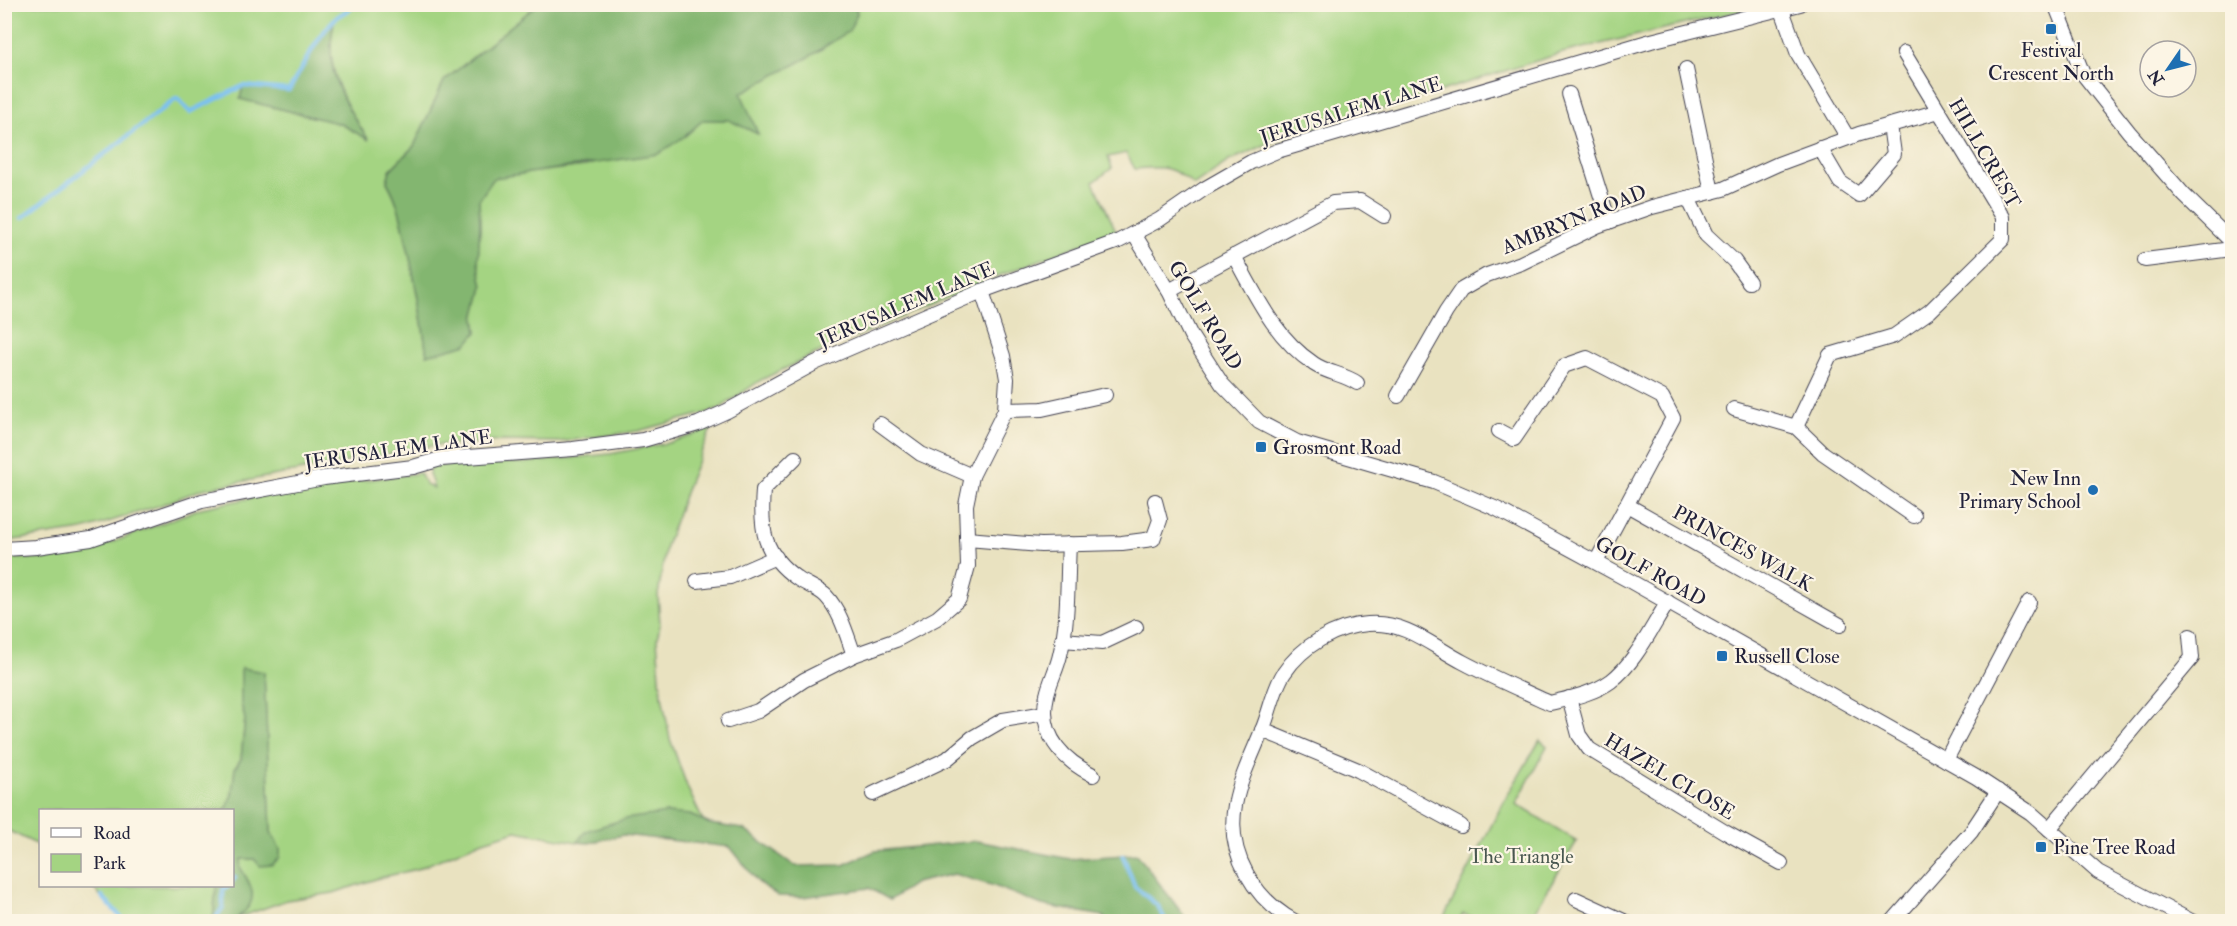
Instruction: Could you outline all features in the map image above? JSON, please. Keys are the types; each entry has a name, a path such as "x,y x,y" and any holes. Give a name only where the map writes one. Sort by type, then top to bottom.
{"street":[{"name":"JERUSALEM LANE","path":"4,549 91,539 202,501 324,478 413,467 441,459 573,449 643,440 698,424 728,411 815,363 982,291 1134,234 1204,189 1251,162 1276,151 1640,44 1800,4"},
{"path":"2055,4 2083,74 2129,132 2184,195 2232,242"},
{"path":"1782,10 1798,54 1848,138"},
{"name":"HILLCREST","path":"1796,427 1830,355 1894,336 1930,311 2003,239 2003,217 1904,53"},
{"path":"1686,69 1712,192"},
{"path":"1569,94 1609,222"},
{"name":"AMBRYN ROAD","path":"1398,396 1461,290 1487,275 1521,263 1609,222 1652,207 1723,189 1820,148 1939,111"},
{"path":"1820,148 1840,182 1859,195 1894,154 1890,125"},
{"path":"1688,198 1706,235 1734,261 1749,282"},
{"path":"1169,291 1334,203 1360,201 1384,216"},
{"name":"GOLF ROAD","path":"1134,234 1169,291 1191,336 1222,384 1259,422 1297,442 1434,482 1497,509 1668,602 1946,760 2031,813 2098,872 2193,921"},
{"path":"2145,261 2232,249"},
{"path":"1234,256 1268,318 1294,349 1317,366 1358,383"},
{"path":"728,721 758,711 804,680 854,655 896,640 937,618 959,598 968,566 966,505 972,476 1005,410 1007,379 1004,356 982,291"},
{"path":"1499,431 1514,439 1564,366 1587,358 1662,397 1673,418 1596,562"},
{"path":"1005,410 1041,409 1105,395"},
{"path":"1734,409 1796,427 1823,453 1914,516"},
{"path":"880,424 921,454 972,476"},
{"path":"795,458 763,490 761,519 769,549 796,577 826,596 841,621 854,655"},
{"path":"967,538 1041,545 1153,539 1160,520 1155,501"},
{"name":"PRINCES WALK","path":"1627,505 1840,625"},
{"path":"1069,544 1066,617 1060,655 1047,695 1045,713 1048,734 1060,751 1076,766 1093,775"},
{"path":"697,581 730,577 776,557"},
{"path":"1296,921 1261,896 1243,869 1233,838 1235,805 1250,757 1283,674 1304,650 1331,633 1368,624 1405,628 1462,662 1550,703 1584,694 1611,681 1632,659 1668,602"},
{"path":"1946,760 2029,602"},
{"path":"1062,640 1102,643 1136,627"},
{"path":"2049,829 2192,657 2190,636"},
{"name":"HAZEL CLOSE","path":"1569,698 1579,735 1589,749 1725,832 1781,863"},
{"path":"873,794 947,759 972,738 1003,720 1045,713"},
{"path":"1262,730 1358,770 1461,826"},
{"path":"1892,921 1971,832 1998,791"},
{"path":"1576,899 1626,921"}],"green space":[{"path":"717,4 855,4 857,14 849,31 809,57 741,93 758,134 729,120 703,120 685,136 658,154 494,178 479,200 478,262 483,287 475,318 477,332 467,344 427,355 402,220 387,182 390,170 414,146 444,81 537,5 694,7"},
{"path":"4,5 537,5 444,81 414,146 390,170 387,182 402,220 427,355 477,332 475,318 483,287 478,262 479,200 494,177 586,166 685,136 703,120 729,120 758,134 740,93 809,57 857,14 856,5 1765,5 1562,53 1374,112 1290,134 1229,161 1194,185 1180,174 1167,169 1135,169 1126,153 1108,157 1112,168 1094,182 1116,231 998,276 817,353 761,380 717,410 638,431 559,442 504,441 437,445 203,489 83,530 14,540 4,539","holes":["334,20 331,49 339,88 368,139 341,124 240,99 243,87 289,90 318,39"]},
{"path":"334,19 331,47 334,76 349,109 369,140 341,124 240,99 243,86 289,90 318,39"},
{"path":"711,429 666,546 658,595 660,625 657,639 661,690 670,739 688,789 703,821 690,815 586,831 577,842 516,831 483,841 417,869 333,893 287,900 237,918 249,905 252,893 240,867 241,859 254,859 280,849 271,832 264,673 241,704 245,718 241,759 235,768 232,794 226,809 39,809 39,846 5,829 5,558 47,559 111,543 201,508 295,489 420,473 426,485 434,488 429,474 430,467 470,462 523,463 610,454 668,443"},
{"path":"241,668 264,672 271,832 280,849 280,857 272,865 260,866 254,859 241,859 240,867 251,889 252,900 235,921 213,921 216,887 234,887 234,809 226,809 232,794 235,768 241,759 245,719 241,704"},
{"name":"The Triangle","path":"1540,740 1547,746 1516,804 1577,841 1529,921 1484,921 1463,914 1459,921 1442,921 1503,803"},
{"path":"667,813 690,815 710,824 743,829 795,866 843,865 875,851 977,841 1070,859 1137,854 1188,921 1107,921 1103,916 1042,905 994,886 954,874 915,883 890,900 869,888 803,897 778,896 758,882 730,847 623,835 589,843 577,842 586,831 625,819"},
{"path":"92,887 216,887 213,921 125,921"}],"waterway":[{"path":"22,218 177,98 190,112 243,86 289,90 314,46 334,19 355,4"},
{"path":"1123,856 1135,887 1158,906 1166,922"},
{"path":"216,922 223,907 223,890 227,887"},
{"path":"102,896 125,922"}],"place":[{"name":"Festival Crescent North","path":"2051,29"},
{"name":"Grosmont Road","path":"1261,447"},
{"name":"New Inn Primary School","path":"2093,490"},
{"name":"Russell Close","path":"1722,656"},
{"name":"Pine Tree Road","path":"2041,847"}]}
